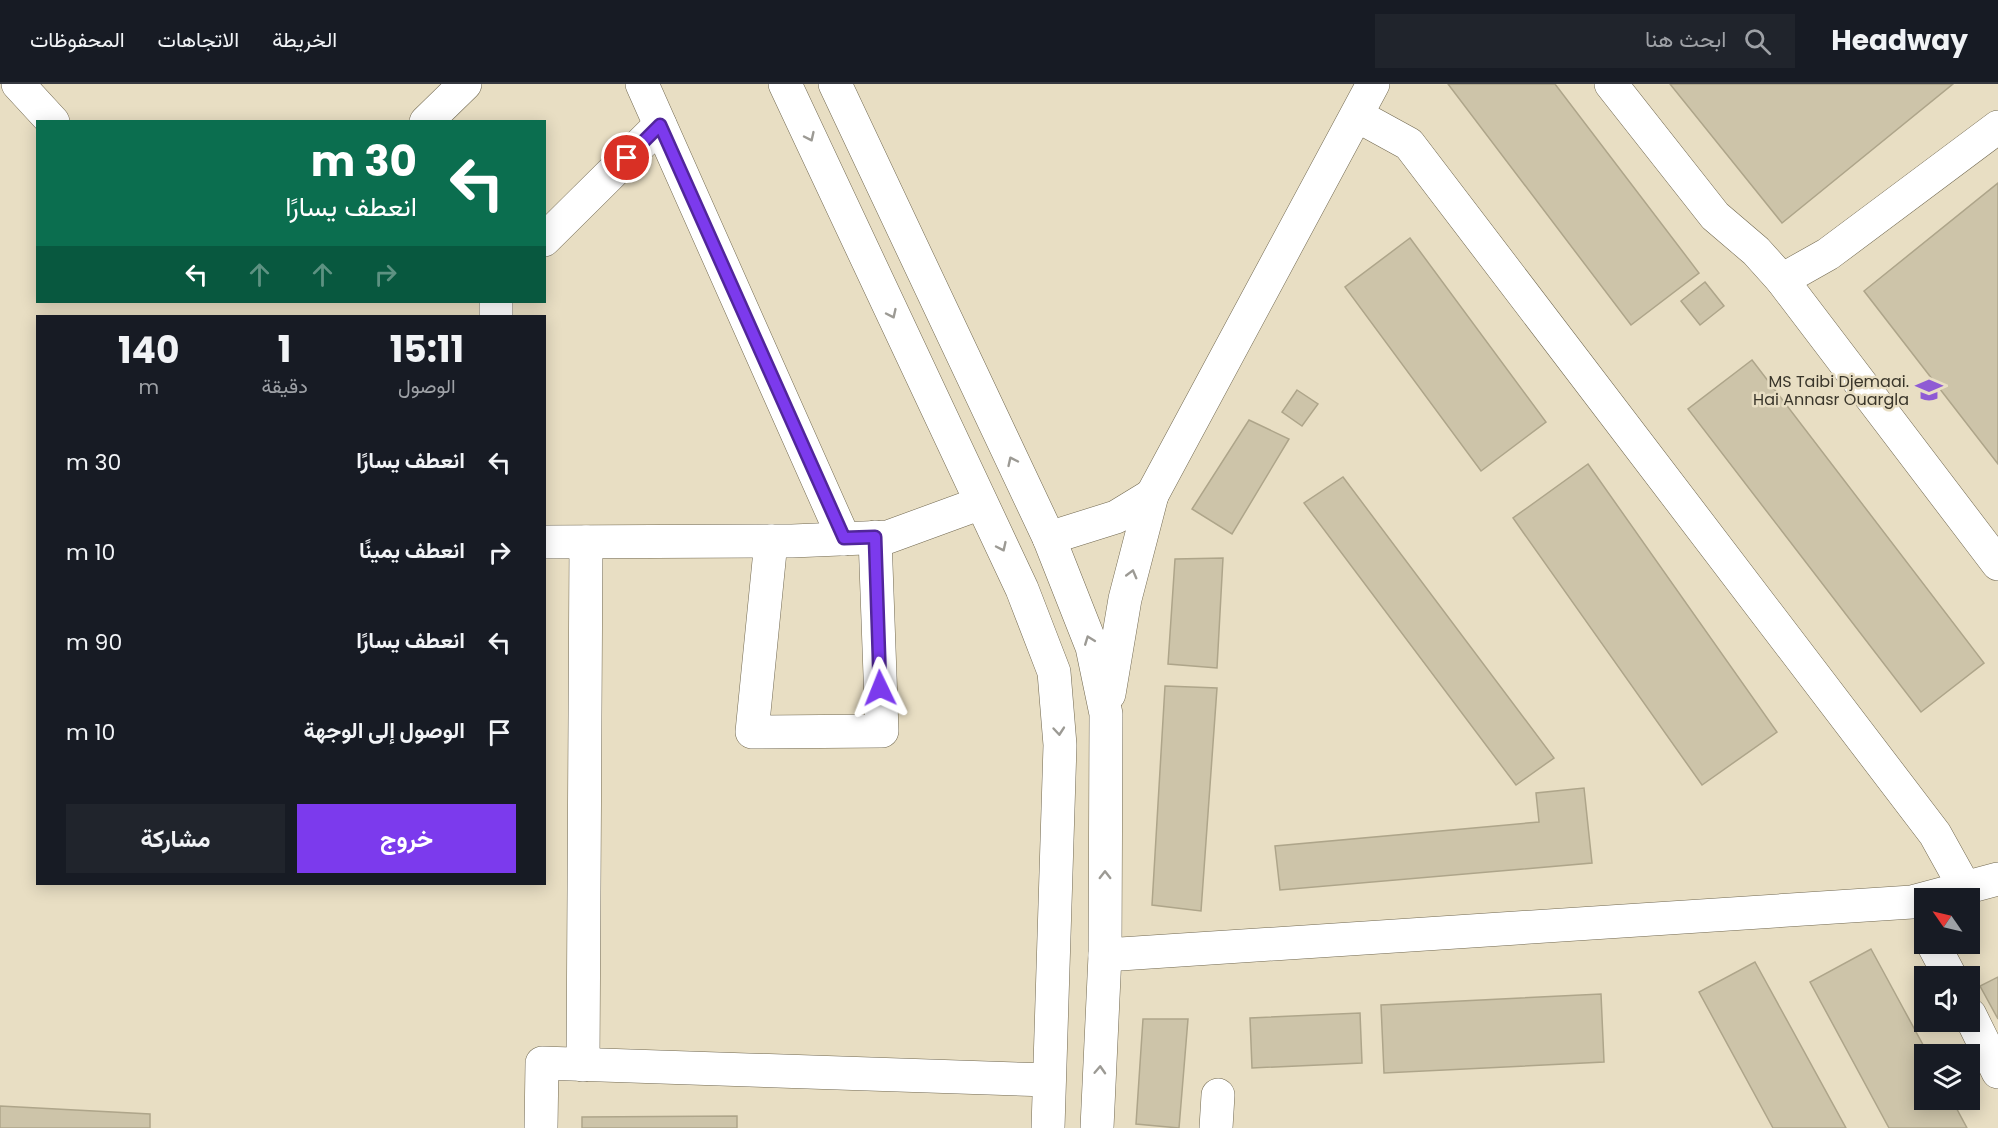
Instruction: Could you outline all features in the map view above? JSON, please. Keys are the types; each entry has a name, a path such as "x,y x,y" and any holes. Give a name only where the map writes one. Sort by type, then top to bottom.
{"street":[{"path":"18,84 51,120"},
{"path":"428,120 465,84"},
{"path":"642,84 860,538 882,731 752,732 771,541"},
{"path":"785,84 1022,589 1054,672 1060,745 1048,1128"},
{"path":"835,84 1049,538 1092,647 1106,714"},
{"path":"1097,1128 1105,955 1106,714 1125,599 1152,495 1358,116 1373,84"},
{"path":"1611,84 1715,216 1756,251 1782,280 1998,564"},
{"path":"1358,116 1409,144 1935,834 1965,888 1998,879"},
{"path":"546,238 660,125"},
{"path":"1782,280 1828,254 1998,128"},
{"path":"1049,538 1116,517 1152,495"},
{"path":"546,542 771,541 888,537 981,503"},
{"path":"583,1065 586,542"},
{"path":"1105,955 1914,914"},
{"path":"1978,1032 1998,1072"},
{"path":"541,1128 542,1063 1049,1080"},
{"path":"1216,1128 1218,1095"}],"building":[{"path":"1448,84 1555,84 1699,273 1631,325"},
{"path":"1670,84 1953,84 1782,223"},
{"path":"1998,183 1998,464 1864,291"},
{"path":"1410,238 1546,422 1481,471 1345,287"},
{"path":"1705,282 1724,306 1700,325 1681,301"},
{"path":"1752,360 1984,663 1921,712 1688,409"},
{"path":"1297,390 1318,404 1302,426 1282,412"},
{"path":"1249,420 1289,439 1232,534 1192,509"},
{"path":"1588,464 1777,732 1702,785 1513,518"},
{"path":"1343,477 1554,758 1516,785 1304,503"},
{"path":"1223,558 1217,668 1168,664 1175,559"},
{"path":"1165,686 1217,688 1201,911 1152,905"},
{"path":"1584,788 1592,863 1280,890 1275,846 1539,822 1536,793"},
{"path":"1871,949 1914,1032 1923,1044 1914,1044 1914,1110 1957,1110 1967,1128 1889,1128 1810,982"},
{"path":"1755,962 1846,1128 1773,1128 1699,992"},
{"path":"1998,977 1998,1019 1980,986"},
{"path":"1601,994 1604,1062 1384,1073 1381,1005"},
{"path":"1360,1013 1362,1063 1252,1068 1250,1018"},
{"path":"1143,1019 1188,1019 1179,1128 1136,1124"},
{"path":"0,1106 150,1114 150,1128 0,1128"},
{"path":"737,1116 737,1128 582,1128 582,1117"}],"place":[{"name":"MS Taibi Djemaai. Hai Annasr Ouargla","path":"1929,390"}],"route":[{"path":"627,158 660,125 844,538 875,537 880,688"}]}
